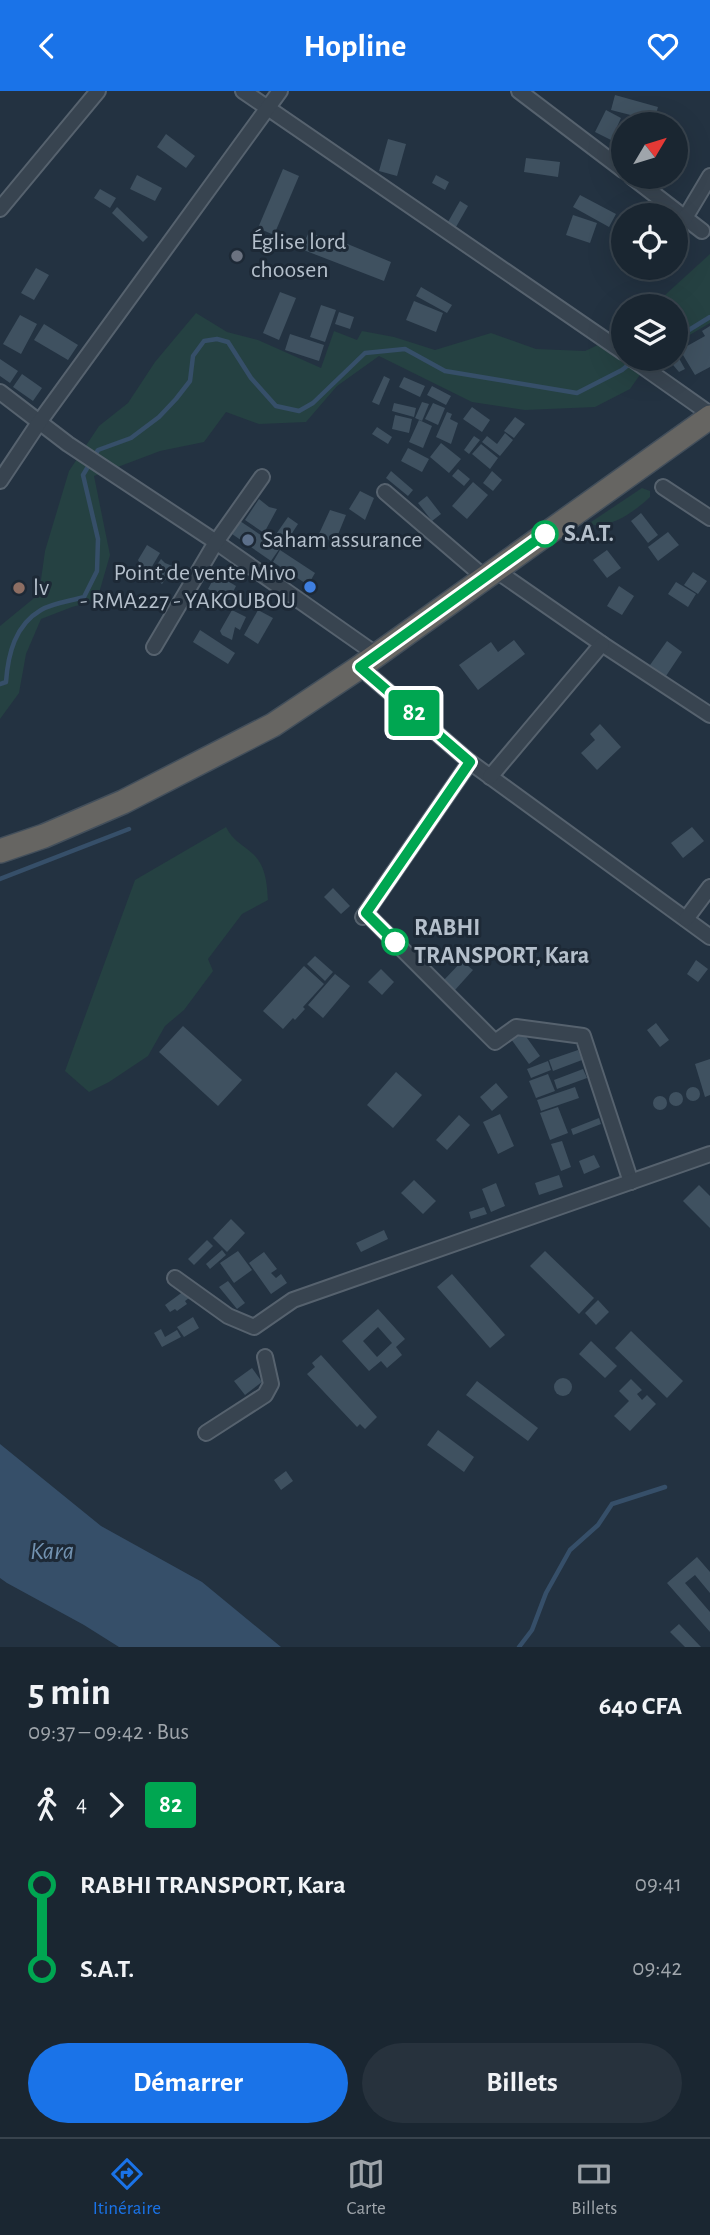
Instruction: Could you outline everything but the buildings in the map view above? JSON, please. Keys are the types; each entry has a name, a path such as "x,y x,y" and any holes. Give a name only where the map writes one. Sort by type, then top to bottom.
{"highway":[{"path":"0,851 98,814 207,761 300,708 710,415"}],"street":[{"path":"0,209 98,91"},
{"path":"243,91 611,343"},
{"path":"0,481 40,421 280,91"},
{"path":"520,91 611,161"},
{"path":"688,213 710,176"},
{"path":"648,189 666,203"},
{"path":"688,220 702,231"},
{"path":"649,371 710,415"},
{"path":"0,392 68,444 216,542 368,661 470,762 710,937"},
{"path":"154,647 216,542 262,477"},
{"path":"663,487 710,518"},
{"path":"385,492 489,573 710,715"},
{"path":"490,777 602,644"},
{"path":"470,762 365,915 495,1042 516,1027 583,1036 631,1182"},
{"path":"686,919 710,887"},
{"path":"175,1278 228,1316 254,1327 293,1300 710,1154"},
{"path":"206,1433 265,1395 271,1384 265,1357"}],"green space":[{"path":"710,254 710,323 688,336 688,294 666,294 682,280 688,280 688,274"},
{"path":"196,313 227,332 258,340 321,368 334,331 357,340 362,331 394,337 435,350 491,333 536,349 585,351 611,339 611,371 643,371 630,389 595,407 525,410 472,402 379,356 337,386 306,422 259,424 226,412 204,442 160,451 94,476 110,555 97,600 41,619 26,654 19,693 0,719 0,626 39,594 45,551 69,471 99,426 128,403 155,362"},
{"path":"642,488 650,491 650,497 630,513 613,522 588,524"},
{"path":"226,827 261,864 268,900 242,914 208,959 213,971 184,1010 165,1026 148,1056 89,1092 65,1071 135,880"}],"water":[{"name":"Kara","path":"0,1444 101,1526 202,1582 281,1647 119,1647 0,1578"}],"waterway":[{"path":"688,331 710,317"},
{"path":"0,684 6,682 11,651 25,624 32,616 46,608 84,597 97,571 98,539 83,475 98,450 131,438 159,417 176,399 190,381 193,356 204,341 217,339 228,342 251,378 276,406 299,411 313,403 365,353 405,349 445,371 577,393 620,371"},
{"path":"0,879 129,829"},
{"path":"519,1647 532,1630 546,1593 570,1550 598,1525 612,1504 665,1487"}],"bus line":[{"name":"82","path":"395,942 366,913 470,762 360,667 545,534"}],"place":[{"name":"Église lord choosen","path":"237,256"},
{"name":"S.A.T.","path":"545,534"},
{"name":"Saham assurance","path":"248,540"},
{"name":"Point de vente Mivo - RMA227 - YAKOUBOU","path":"310,587"},
{"name":"lv","path":"19,588"},
{"name":"RABHI TRANSPORT, Kara","path":"395,942"}]}
